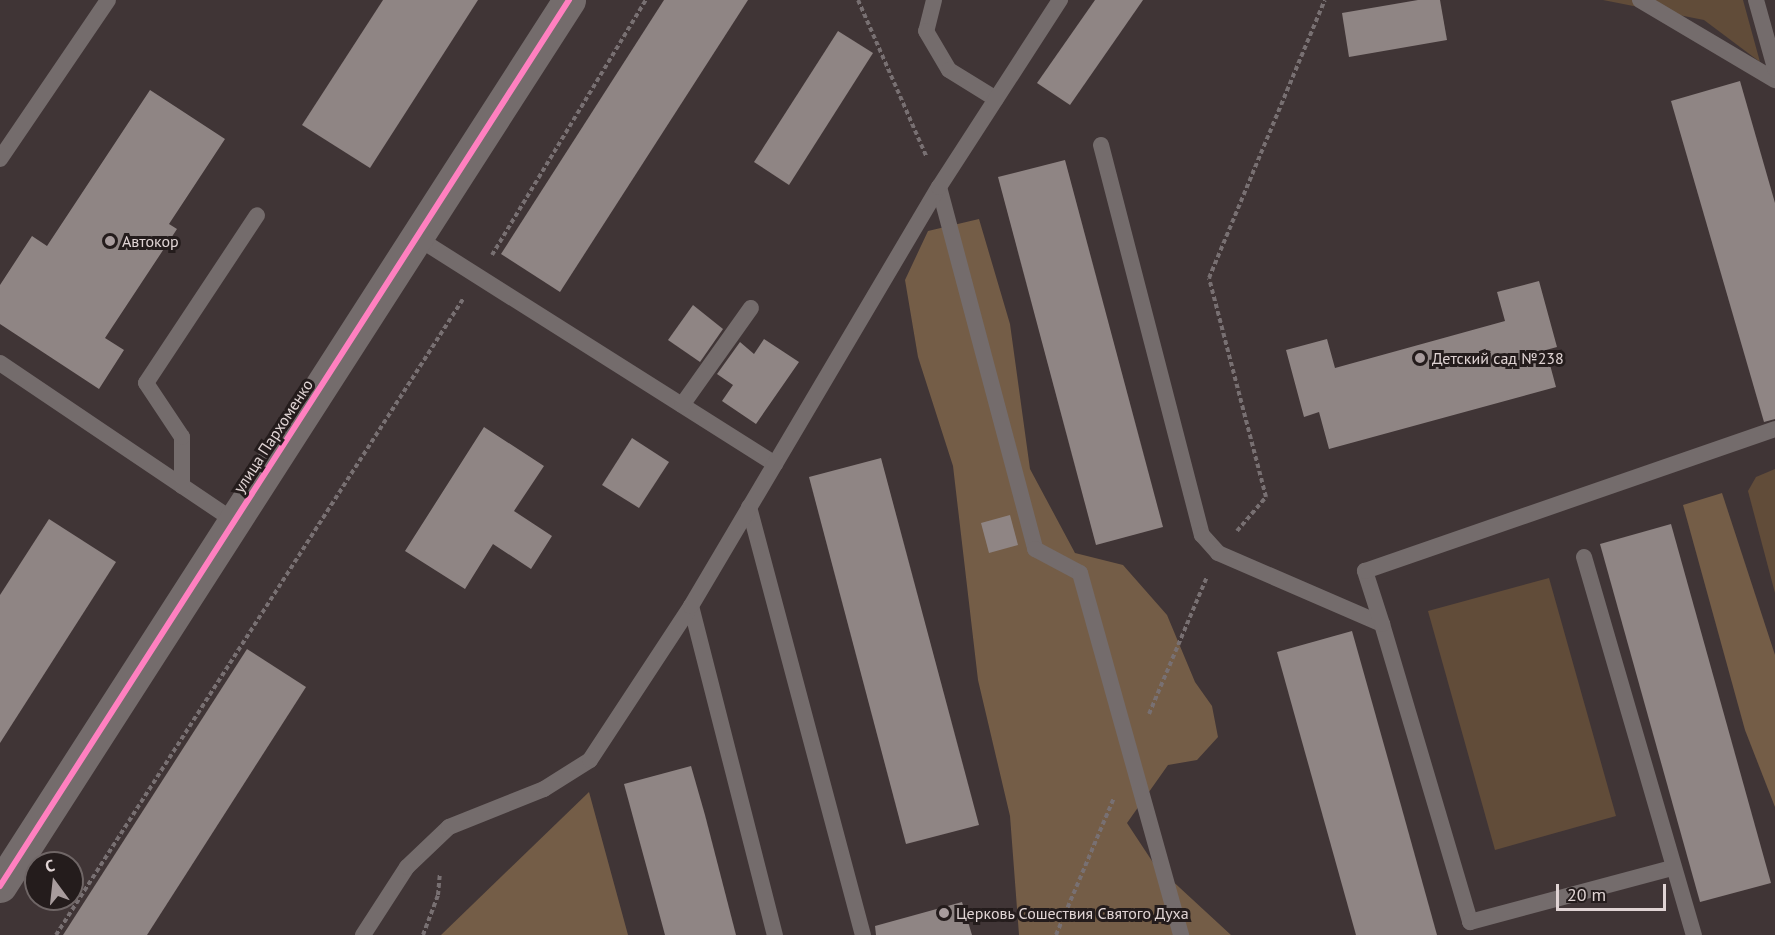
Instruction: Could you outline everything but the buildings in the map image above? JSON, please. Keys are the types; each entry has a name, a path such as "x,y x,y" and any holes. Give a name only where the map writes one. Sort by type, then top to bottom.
{"street":[{"name":"улица Пархоменко","path":"0,886 569,0"}],"lane":[{"path":"0,159 108,0"},
{"path":"934,0 926,31 949,70 996,99"},
{"path":"363,935 407,867 449,827 544,789 590,760 691,606 939,187 1060,0"},
{"path":"1640,0 1775,80"},
{"path":"1756,0 1775,68"},
{"path":"1101,145 1202,535 1218,553 1382,624"},
{"path":"939,187 1035,549 1080,573 1181,935"},
{"path":"182,486 182,437 147,383 257,215"},
{"path":"416,237 775,464"},
{"path":"682,405 751,308"},
{"path":"0,363 234,521"},
{"path":"1672,868 1470,922 1365,571 1775,429"},
{"path":"749,507 863,935"},
{"path":"1584,557 1672,868 1694,935"},
{"path":"691,606 775,935"}],"path":[{"path":"56,935 442,326 479,277 646,0"},
{"path":"858,0 939,187"},
{"path":"1056,935 1218,553 1266,497 1209,278 1325,0"}],"shaded area":[{"path":"1603,0 1743,0 1760,62 1704,20"},
{"path":"979,219 1010,324 1030,469 1075,553 1123,565 1167,615 1195,682 1212,706 1218,737 1197,760 1168,765 1127,823 1154,864 1231,935 1019,935 1010,816 978,680 953,466 918,357 905,280 928,231"},
{"path":"1775,469 1775,593 1748,491 1756,477"},
{"path":"1722,493 1775,655 1775,807 1745,730 1683,505"},
{"path":"1549,578 1616,816 1495,850 1428,611"},
{"path":"589,792 628,935 441,935"}],"cycle path":[{"path":"0,886 569,0"}],"place":[{"name":"Автокор","path":"110,241"},
{"name":"Детский сад №238","path":"1420,358"},
{"name":"Церковь Сошествия Святого Духа","path":"944,913"}]}
